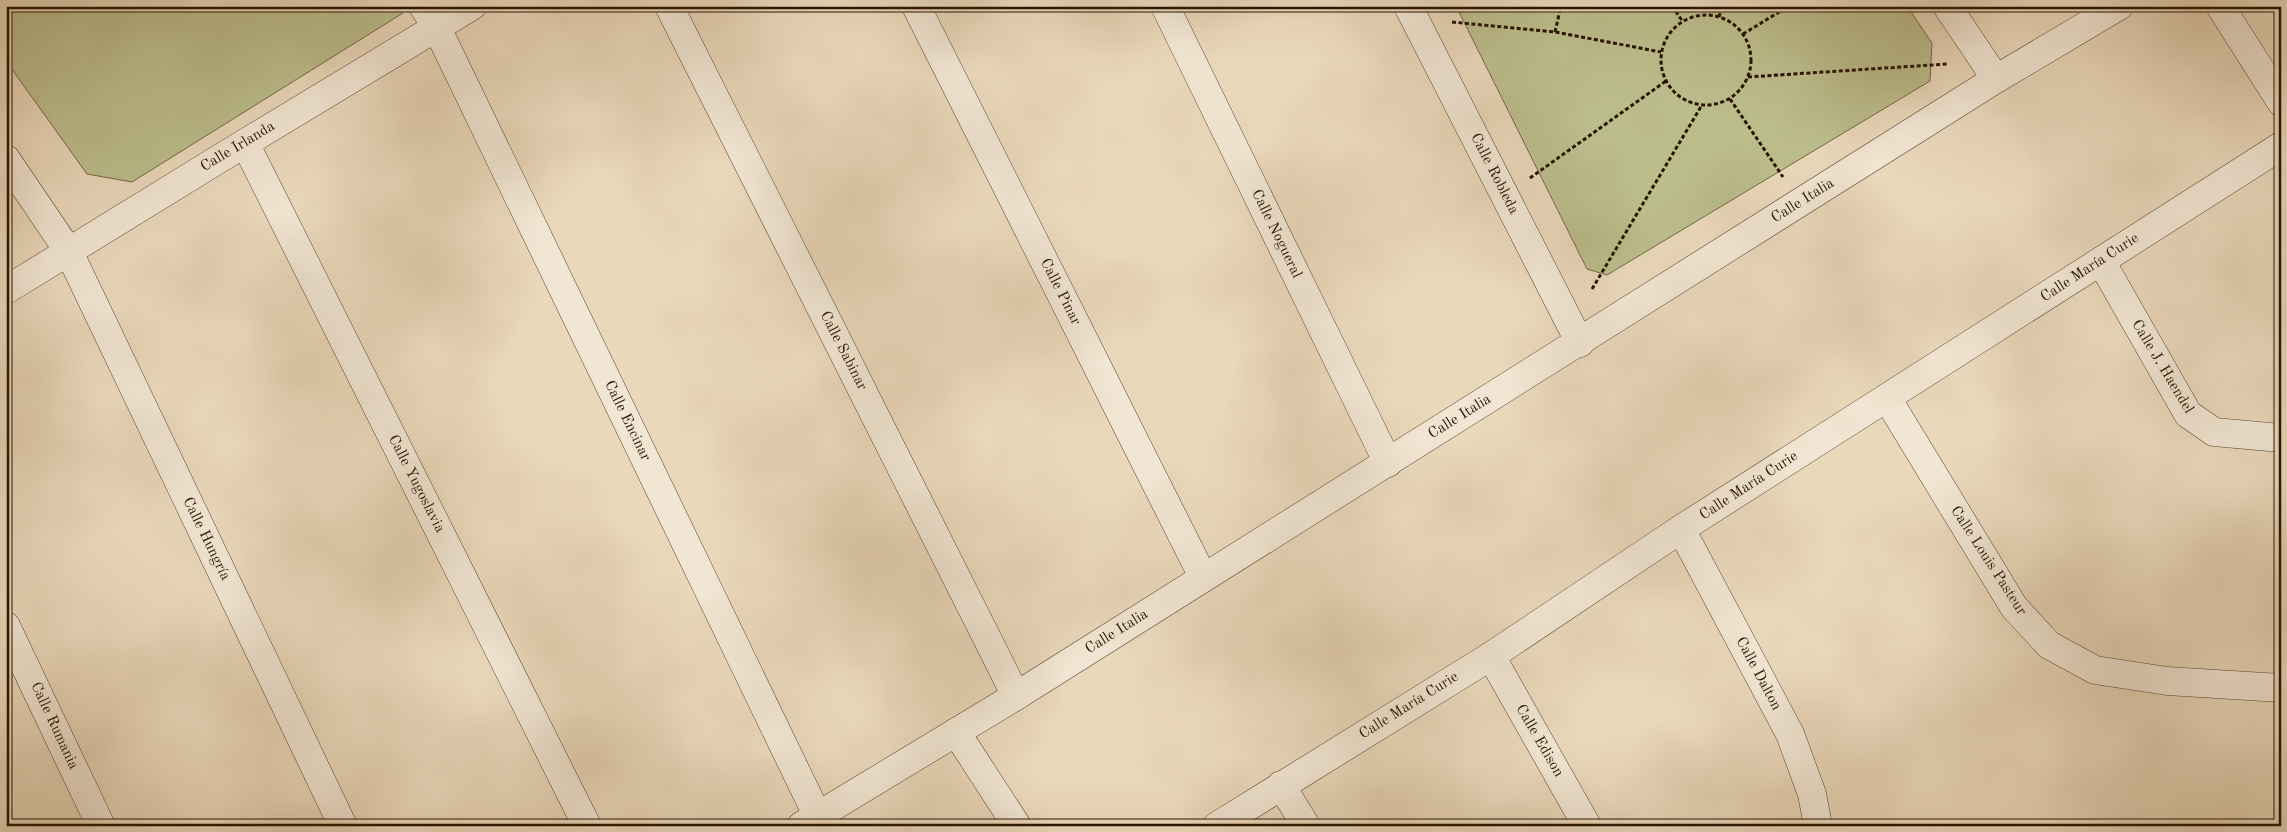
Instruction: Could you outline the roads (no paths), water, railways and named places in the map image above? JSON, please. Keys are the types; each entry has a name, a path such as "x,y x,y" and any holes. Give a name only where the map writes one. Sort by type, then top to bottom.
{"street":[{"name":"Calle Irlanda","path":"6,290 245,143 430,17 472,6"},
{"name":"Calle Sabinar","path":"669,6 1016,696"},
{"name":"Calle Pinar","path":"916,6 1204,577"},
{"name":"Calle Nogueral","path":"1165,6 1388,462"},
{"name":"Calle Robleda","path":"1408,6 1580,343"},
{"path":"1947,6 1996,79"},
{"name":"Calle Italia","path":"809,820 1016,696 1580,343 1996,79 2119,6"},
{"path":"2220,6 2281,102"},
{"name":"Calle Encinar","path":"430,17 809,820"},
{"name":"Calle Yugoslavia","path":"245,143 587,826"},
{"name":"Calle María Curie","path":"1217,826 1491,656 1681,529 2281,146"},
{"name":"Calle Hungría","path":"6,159 69,252 343,826"},
{"name":"Calle J. Haendel","path":"2101,261 2188,414 2214,432 2281,438"},
{"name":"Calle Louis Pasteur","path":"1887,398 2014,607 2049,646 2095,670 2167,681 2281,688"},
{"name":"Calle Dalton","path":"1681,529 1790,734 1812,794 1818,826"},
{"name":"Calle Rumania","path":"6,626 102,826"},
{"name":"Calle Edison","path":"1491,656 1588,826"},
{"path":"956,732 1017,826"},
{"path":"1281,785 1306,826"}]}
